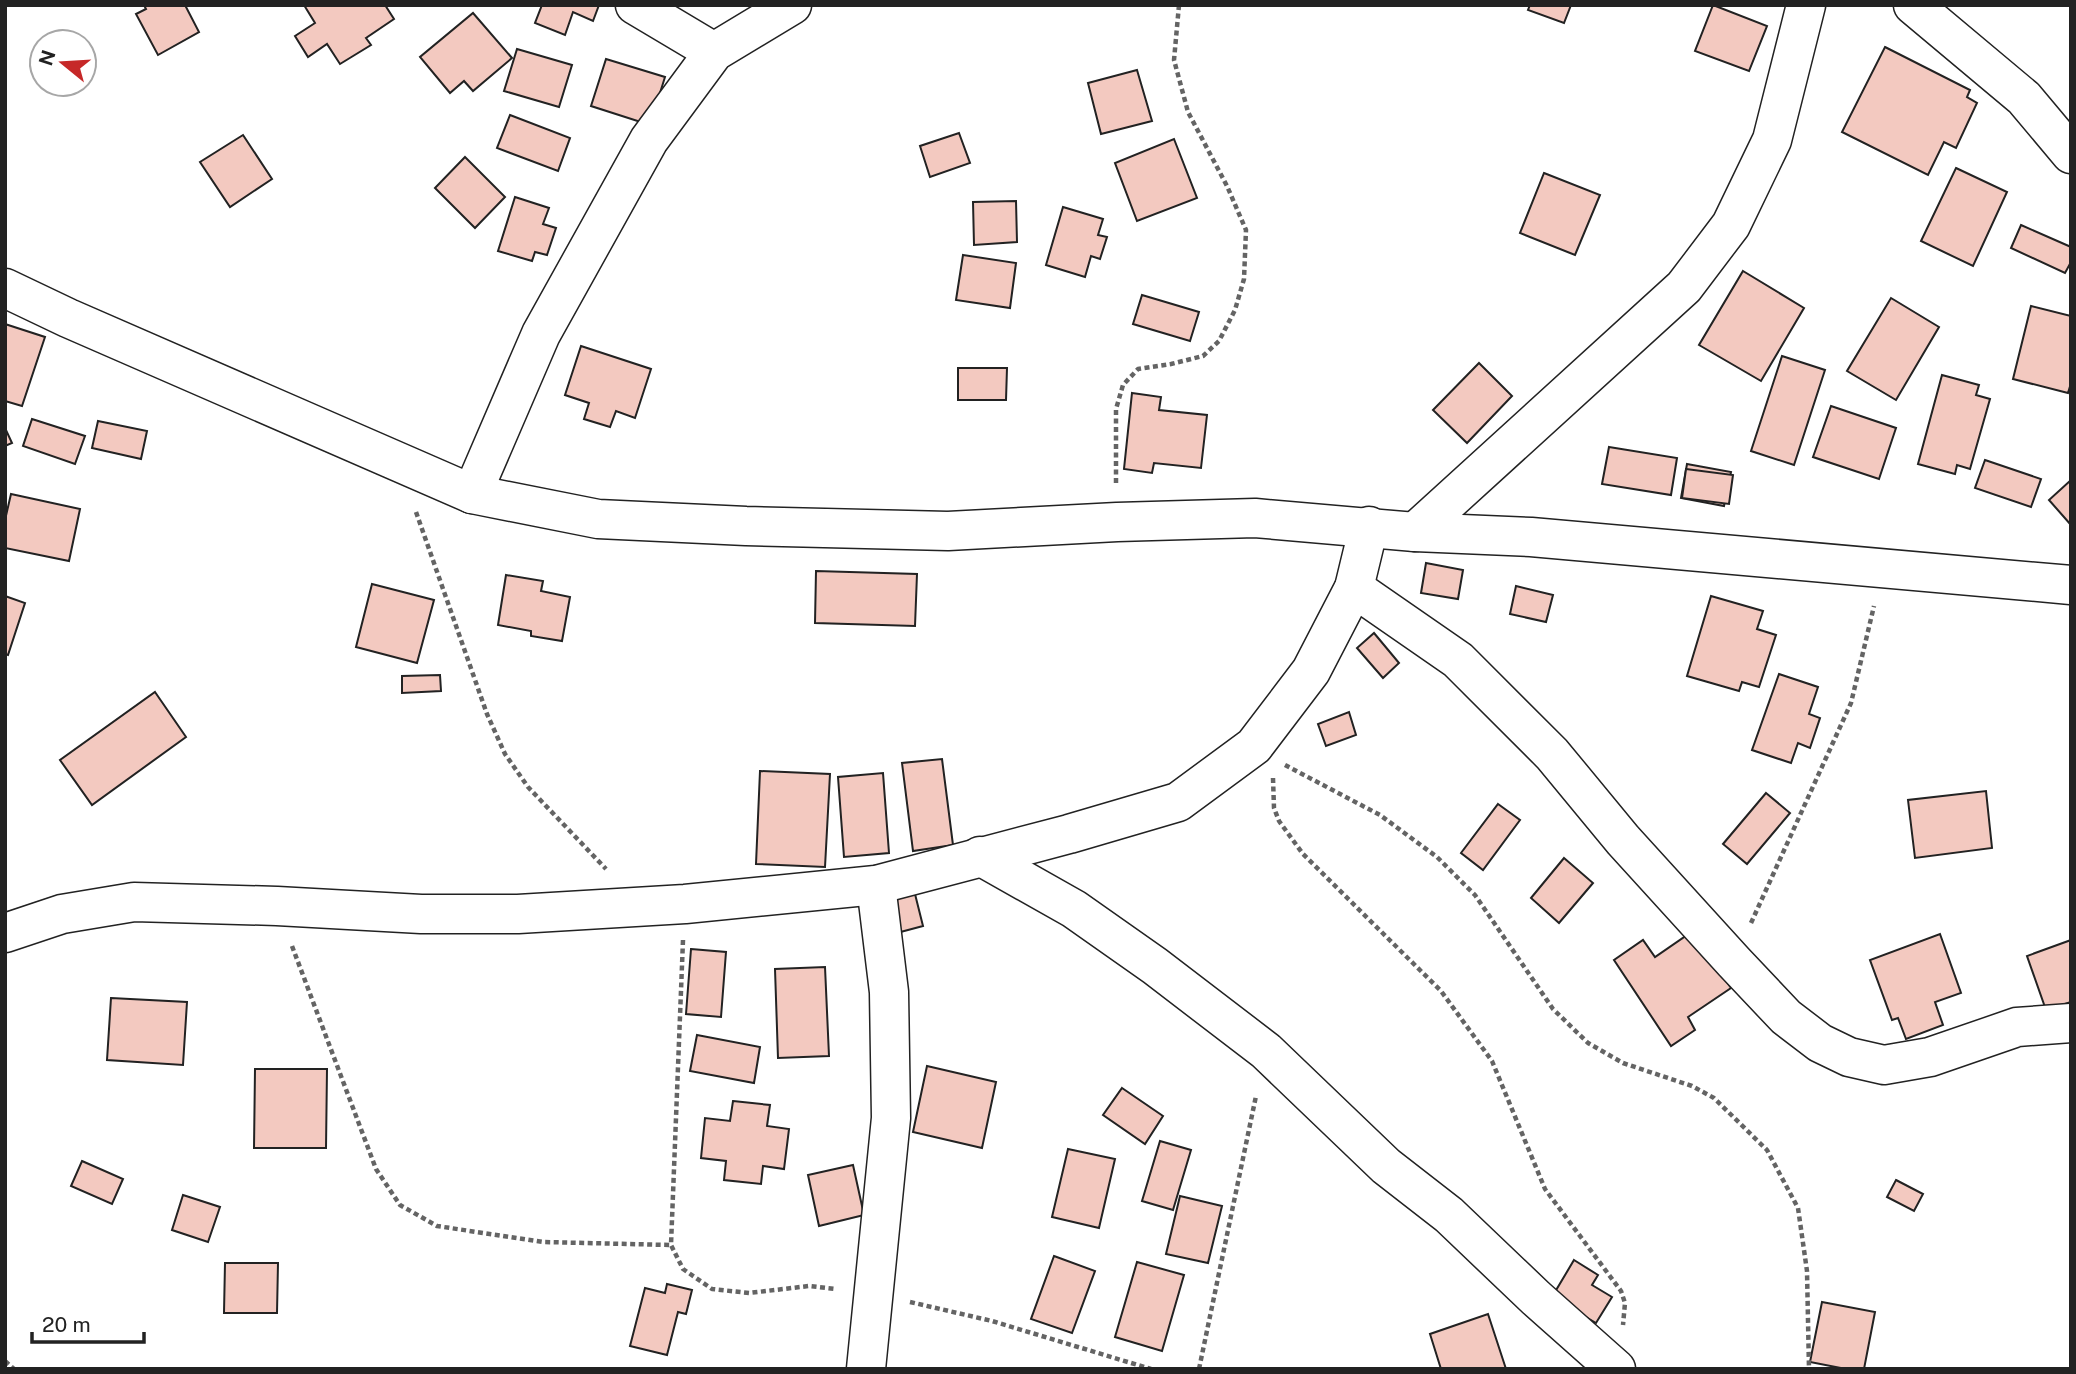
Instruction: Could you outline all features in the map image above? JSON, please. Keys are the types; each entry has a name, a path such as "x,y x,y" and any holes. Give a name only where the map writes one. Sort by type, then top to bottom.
{"street":[{"path":"635,5 715,52"},
{"path":"472,494 541,334 649,140 715,52 792,5"},
{"path":"1415,532 1684,287 1731,225 1772,140 1806,5"},
{"path":"1913,5 2024,98 2071,154"},
{"path":"5,288 472,494 598,519 948,531 1117,522 1255,519 1369,526 1415,532 1531,537 2071,585"},
{"path":"5,933 62,914 134,902 421,914 518,914 685,904 876,885 1178,802 1264,753 1354,588 1369,526"},
{"path":"1354,588 1458,660 1552,754 1623,840 1734,962 1786,1017 1820,1043 1849,1057 1884,1065 1930,1057 2017,1027 2071,1023"},
{"path":"980,856 1074,909 1266,1051 1386,1166 1448,1215 1612,1366"},
{"path":"866,1369 891,1118 890,992 876,885"}],"path":[{"path":"1117,522 1116,409 1123,385 1138,369 1203,356 1219,341 1236,310 1244,279 1246,230 1227,186 1188,112 1174,60 1179,5"},
{"path":"397,463 433,555 487,714 505,754 528,786 640,906"},
{"path":"1734,962 1851,703 1883,568"},
{"path":"1264,753 1279,821 1303,854 1441,991 1492,1061 1545,1189 1621,1291 1625,1303 1625,1318 1612,1366"},
{"path":"1264,753 1380,815 1437,857 1475,895 1553,1009 1588,1043 1623,1063 1692,1086 1714,1098 1768,1150 1798,1208 1807,1271 1809,1369"},
{"path":"685,904 671,1245 683,1269 712,1289 748,1293 809,1286 875,1293 992,1321 1151,1369"},
{"path":"277,906 376,1169 400,1205 437,1226 530,1240 671,1245"},
{"path":"1199,1369 1266,1051"},
{"path":"5,1361 14,1369"}],"building":[{"path":"144,5 185,5 199,32 158,55 136,14 146,9"},
{"path":"304,5 385,5 394,19 366,38 371,45 340,64 327,44 308,57 295,36 315,23"},
{"path":"542,5 599,5 593,21 573,12 565,35 535,23"},
{"path":"1530,5 1571,5 1564,23 1528,10"},
{"path":"1713,5 1767,26 1749,71 1695,51"},
{"path":"473,13 512,58 473,91 464,81 450,93 420,57"},
{"path":"1885,47 1970,90 1967,97 1977,103 1956,148 1944,142 1928,175 1842,132"},
{"path":"517,49 572,65 559,107 504,91"},
{"path":"606,59 665,77 650,125 591,106"},
{"path":"1137,70 1152,121 1101,134 1088,83"},
{"path":"510,115 570,138 558,171 497,148"},
{"path":"959,133 970,163 930,177 920,146"},
{"path":"243,135 272,179 230,207 200,162"},
{"path":"1174,139 1197,198 1137,221 1115,163"},
{"path":"465,157 505,197 475,228 435,188"},
{"path":"1956,168 2007,192 1973,266 1921,241"},
{"path":"1544,173 1600,195 1575,255 1520,233"},
{"path":"515,197 549,208 543,224 556,228 547,255 535,252 532,261 498,251"},
{"path":"1016,201 1017,242 974,245 973,202"},
{"path":"1063,207 1103,219 1098,235 1107,237 1100,259 1091,256 1085,277 1046,265"},
{"path":"2021,225 2071,247 2071,262 2065,273 2011,248"},
{"path":"963,255 1016,263 1010,308 956,300"},
{"path":"1743,271 1804,308 1761,381 1699,345"},
{"path":"1142,295 1199,312 1190,341 1133,324"},
{"path":"1891,298 1939,327 1896,400 1847,371"},
{"path":"2031,306 2071,316 2071,383 2068,393 2013,379"},
{"path":"5,324 45,337 22,406 5,401"},
{"path":"581,346 651,369 635,418 616,411 610,427 584,419 589,403 565,395"},
{"path":"1782,356 1825,370 1794,465 1751,451"},
{"path":"1479,363 1512,396 1467,443 1433,410"},
{"path":"958,368 1007,368 1006,400 958,400"},
{"path":"1942,375 1979,385 1976,395 1990,399 1970,469 1957,465 1955,474 1918,464"},
{"path":"1132,393 1161,397 1159,410 1207,415 1201,468 1154,463 1152,473 1124,469"},
{"path":"1831,406 1896,428 1879,479 1813,457"},
{"path":"32,419 85,436 75,464 23,446"},
{"path":"98,421 147,431 141,459 92,448"},
{"path":"5,428 12,443 5,446"},
{"path":"1609,447 1677,458 1671,495 1602,484"},
{"path":"1985,460 2041,479 2031,507 1975,488"},
{"path":"1687,464 1731,472 1724,506 1681,498"},
{"path":"1686,469 1733,475 1729,504 1682,498"},
{"path":"2071,480 2071,525 2049,500"},
{"path":"11,494 80,509 69,561 5,548 5,520"},
{"path":"1426,563 1463,570 1458,599 1421,593"},
{"path":"816,571 917,574 915,626 815,623"},
{"path":"506,575 543,581 541,591 570,597 562,641 531,636 531,631 498,625"},
{"path":"372,584 434,600 417,663 356,647"},
{"path":"1516,586 1553,595 1546,622 1510,614"},
{"path":"5,596 25,603 8,655 5,654"},
{"path":"1711,596 1763,611 1757,629 1776,635 1759,687 1742,682 1739,691 1687,676"},
{"path":"1374,633 1399,663 1383,678 1357,648"},
{"path":"1779,674 1818,687 1809,714 1820,718 1810,748 1798,743 1791,763 1752,750"},
{"path":"440,675 441,691 402,693 402,676"},
{"path":"155,692 186,737 92,805 60,760"},
{"path":"1349,712 1356,735 1326,746 1318,724"},
{"path":"942,759 953,845 913,851 902,763"},
{"path":"760,771 830,774 825,867 756,864"},
{"path":"883,773 889,853 844,857 838,777"},
{"path":"1986,791 1992,848 1915,858 1908,800"},
{"path":"1766,793 1790,813 1747,864 1723,844"},
{"path":"1498,804 1520,820 1483,870 1461,853"},
{"path":"1564,858 1593,883 1559,923 1531,898"},
{"path":"912,882 923,926 893,934 882,890"},
{"path":"1693,931 1731,988 1688,1017 1695,1030 1671,1046 1614,960 1643,940 1655,957"},
{"path":"1940,934 1961,993 1935,1002 1943,1025 1906,1039 1898,1018 1892,1020 1870,960"},
{"path":"2071,940 2071,1002 2046,1010 2027,956"},
{"path":"691,949 726,952 721,1017 686,1014"},
{"path":"825,967 829,1056 778,1058 775,969"},
{"path":"111,998 187,1002 183,1065 107,1060"},
{"path":"697,1035 760,1047 754,1083 690,1071"},
{"path":"927,1066 996,1082 982,1148 913,1132"},
{"path":"255,1069 327,1069 326,1148 254,1148"},
{"path":"1122,1088 1163,1116 1145,1144 1103,1115"},
{"path":"733,1101 770,1105 767,1126 789,1129 784,1169 763,1166 761,1184 724,1180 726,1161 701,1158 705,1118 730,1121"},
{"path":"1160,1141 1191,1150 1173,1210 1142,1201"},
{"path":"1068,1149 1115,1159 1099,1228 1052,1217"},
{"path":"82,1161 123,1179 112,1204 71,1186"},
{"path":"853,1165 864,1215 819,1226 808,1175"},
{"path":"1896,1180 1923,1194 1914,1211 1887,1197"},
{"path":"183,1195 220,1207 208,1242 172,1230"},
{"path":"1180,1196 1222,1206 1208,1263 1166,1254"},
{"path":"1054,1256 1095,1271 1072,1333 1031,1319"},
{"path":"1574,1260 1598,1275 1592,1285 1612,1297 1596,1323 1552,1297"},
{"path":"1137,1262 1184,1275 1162,1351 1115,1337"},
{"path":"225,1263 278,1263 277,1313 224,1313"},
{"path":"667,1284 692,1290 686,1314 678,1312 667,1355 630,1346 645,1288 665,1293"},
{"path":"1822,1302 1875,1312 1864,1369 1846,1369 1810,1362"},
{"path":"1488,1314 1506,1369 1441,1369 1430,1334"}]}
